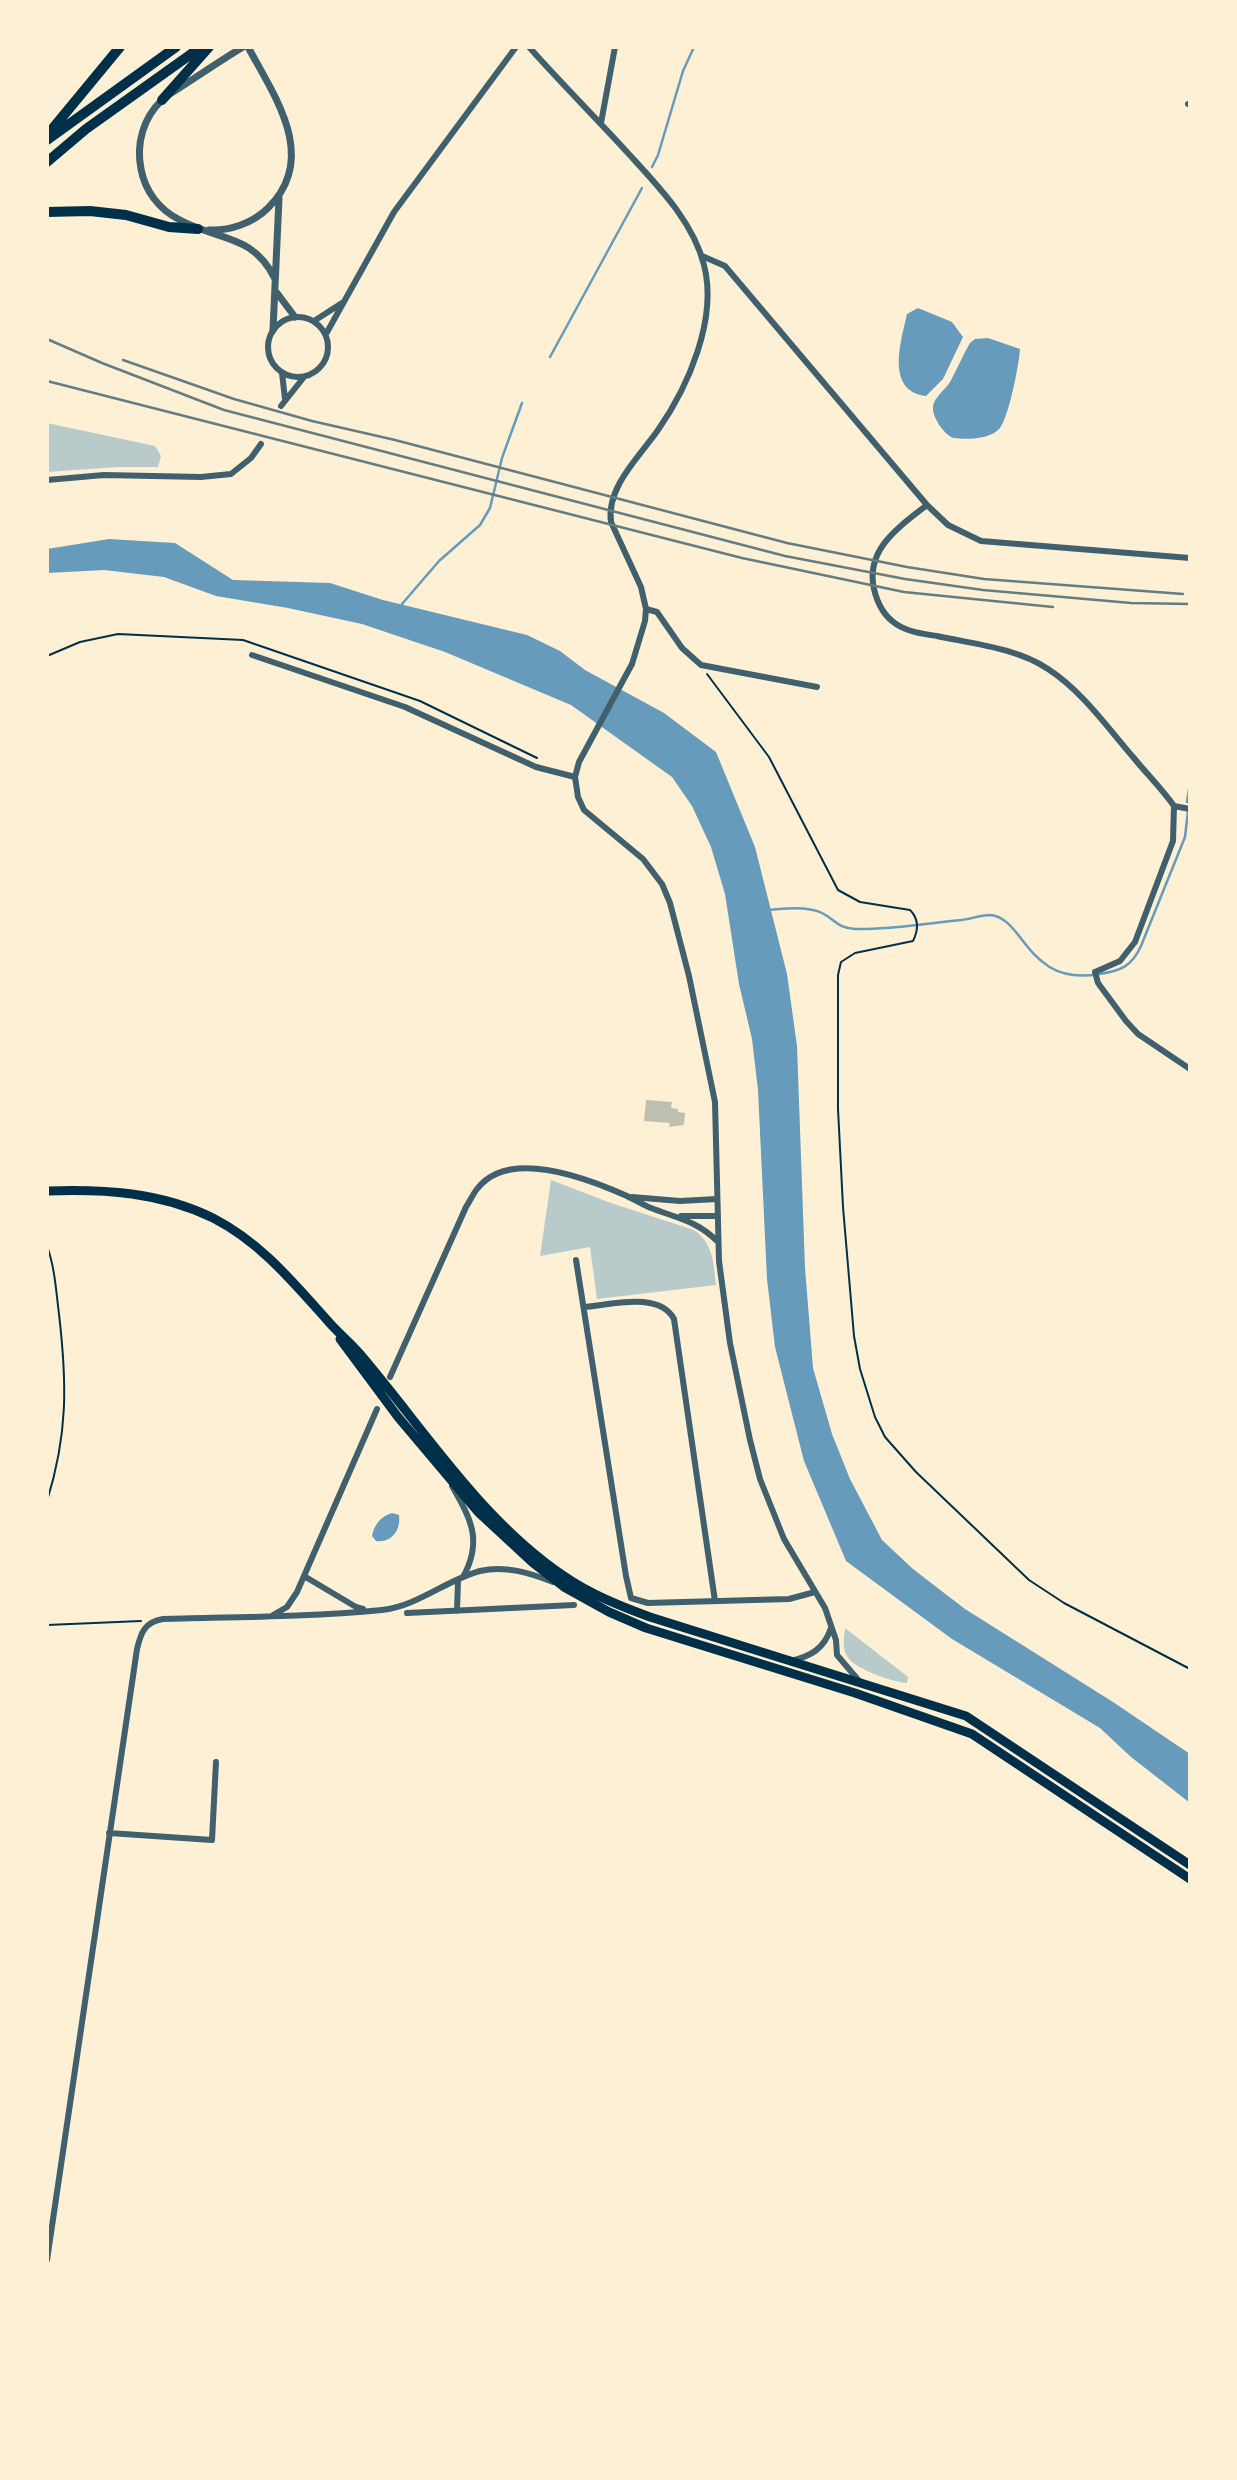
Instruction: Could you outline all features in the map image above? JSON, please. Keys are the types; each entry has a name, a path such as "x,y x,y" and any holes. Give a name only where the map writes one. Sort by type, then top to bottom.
{"highway":[{"path":"47,134 120,47"},
{"path":"47,140 176,47"},
{"path":"47,162 86,129 201,47"},
{"path":"162,100 209,47"},
{"path":"47,212 90,211 126,215 169,227 198,229"}],"main road":[{"path":"47,1191 92,1190 169,1201 213,1219 246,1238 274,1262 359,1352 484,1505 536,1555 565,1577 626,1608 965,1716 1190,1865"},
{"path":"329,1322 351,1356 479,1513 533,1563 564,1587 609,1612 646,1628 855,1693 972,1734 1190,1879"}],"street":[{"path":"198,229 226,229 247,222 266,211 287,184 292,167 291,137 281,112 246,47 162,100 139,139 138,157 149,193 161,207 176,219 198,229 237,241 258,253 269,265 275,279"},
{"path":"326,334 394,212 516,47"},
{"path":"529,47 659,187 694,237 707,279 706,309 692,370 672,410 628,470 612,500 610,511 616,533 640,587 646,609 644,631 632,664 583,752 575,777 578,797 584,810 643,859 662,884 670,903 689,976 715,1102 718,1241 730,1343 760,1479 784,1539 825,1608 837,1655 856,1674 861,1684"},
{"path":"601,123 615,47"},
{"path":"273,330 279,323 295,317 314,321 326,334 329,347 326,361 317,372 304,377 292,377 274,366 268,348 273,330 276,292 279,197"},
{"path":"702,256 726,266 927,505 948,525 981,541 1190,558"},
{"path":"276,292 295,317"},
{"path":"314,321 344,302"},
{"path":"282,373 285,399"},
{"path":"281,406 304,377"},
{"path":"47,481 104,475 201,477 231,474 251,458 261,444"},
{"path":"927,505 891,534 874,558 874,590 882,610 905,629 1025,657 1050,670 1081,697 1174,806 1190,809"},
{"path":"646,609 657,612 682,648 701,665 817,687"},
{"path":"252,655 396,704 536,767 575,777"},
{"path":"1174,806 1172,841 1135,942 1120,961 1095,972 1098,983 1138,1034 1190,1069"},
{"path":"390,1377 466,1207 477,1188 504,1171 534,1167 566,1174 627,1196 650,1208 679,1216 700,1226 718,1241"},
{"path":"627,1196 680,1201 717,1199"},
{"path":"679,1216 718,1216"},
{"path":"576,1260 629,1592 635,1601 648,1603 789,1599 815,1592"},
{"path":"584,1307 647,1303 664,1307 674,1319 715,1601"},
{"path":"268,1616 287,1607 304,1576 377,1409"},
{"path":"444,1472 471,1522 473,1555 460,1579 457,1611"},
{"path":"47,2260 137,1649 145,1626 152,1621 368,1611 395,1607 418,1600 481,1571 511,1570 532,1573 564,1587"},
{"path":"304,1576 356,1607 368,1611"},
{"path":"407,1613 574,1605"},
{"path":"789,1662 817,1651 825,1643 831,1626"},
{"path":"109,1833 212,1840 216,1762"}],"path":[{"path":"701,665 769,757 838,890 860,902 910,910 915,915 917,933 914,941 855,953 841,962 838,975 838,1109 847,1259 860,1369 876,1417 886,1437 916,1472 1030,1580 1064,1603 1190,1670"},
{"path":"47,1246 54,1273 66,1381 65,1423 58,1463 47,1501"},
{"path":"47,1625 152,1621"}],"shaded area":[{"path":"47,423 155,446 161,456 158,467 47,472"},
{"path":"551,1180 694,1230 709,1248 716,1285 597,1299 590,1247 540,1256"},
{"path":"845,1628 908,1677 907,1683 877,1675 850,1660 844,1649"}],"water":[{"path":"918,308 952,322 963,337 943,379 926,396 913,392 905,385 900,375 900,350 907,314"},
{"path":"988,338 1020,349 1007,413 996,432 972,439 954,438 940,426 933,405 950,382 970,343 975,339"},
{"path":"109,539 175,543 233,580 330,583 383,600 527,635 560,651 585,670 664,713 716,752 755,847 787,974 797,1046 805,1268 813,1368 832,1434 850,1479 882,1540 913,1569 965,1609 1190,1754 1190,1803 1131,1757 1100,1728 952,1639 846,1561 804,1461 775,1347 767,1279 758,1090 752,1039 739,984 725,894 711,847 692,806 672,777 571,705 445,652 362,624 216,596 164,577 104,570 47,573 47,549"},
{"path":"392,1513 399,1515 397,1530 391,1538 376,1541 372,1536 376,1525"}],"building":[{"path":"646,1100 672,1102 671,1108 685,1113 684,1125 669,1127 670,1123 644,1121"}],"waterway":[{"path":"652,167 683,71 694,47"},
{"path":"550,357 642,188"},
{"path":"402,604 439,561 480,525 490,508 502,458 522,403"},
{"path":"1187,802 1190,783"},
{"path":"769,910 810,909 844,927 855,929 908,926 989,915 1001,918 1011,926 1030,950 1056,970 1075,975 1114,971 1130,963 1141,946 1185,837 1188,811"}],"railway":[{"path":"47,339 224,410 785,556 905,579 983,590 1131,603 1190,604"},
{"path":"123,360 234,399 312,421 395,440 787,543 984,579 1183,594"},
{"path":"47,381 742,558 904,592 1053,607"}]}
